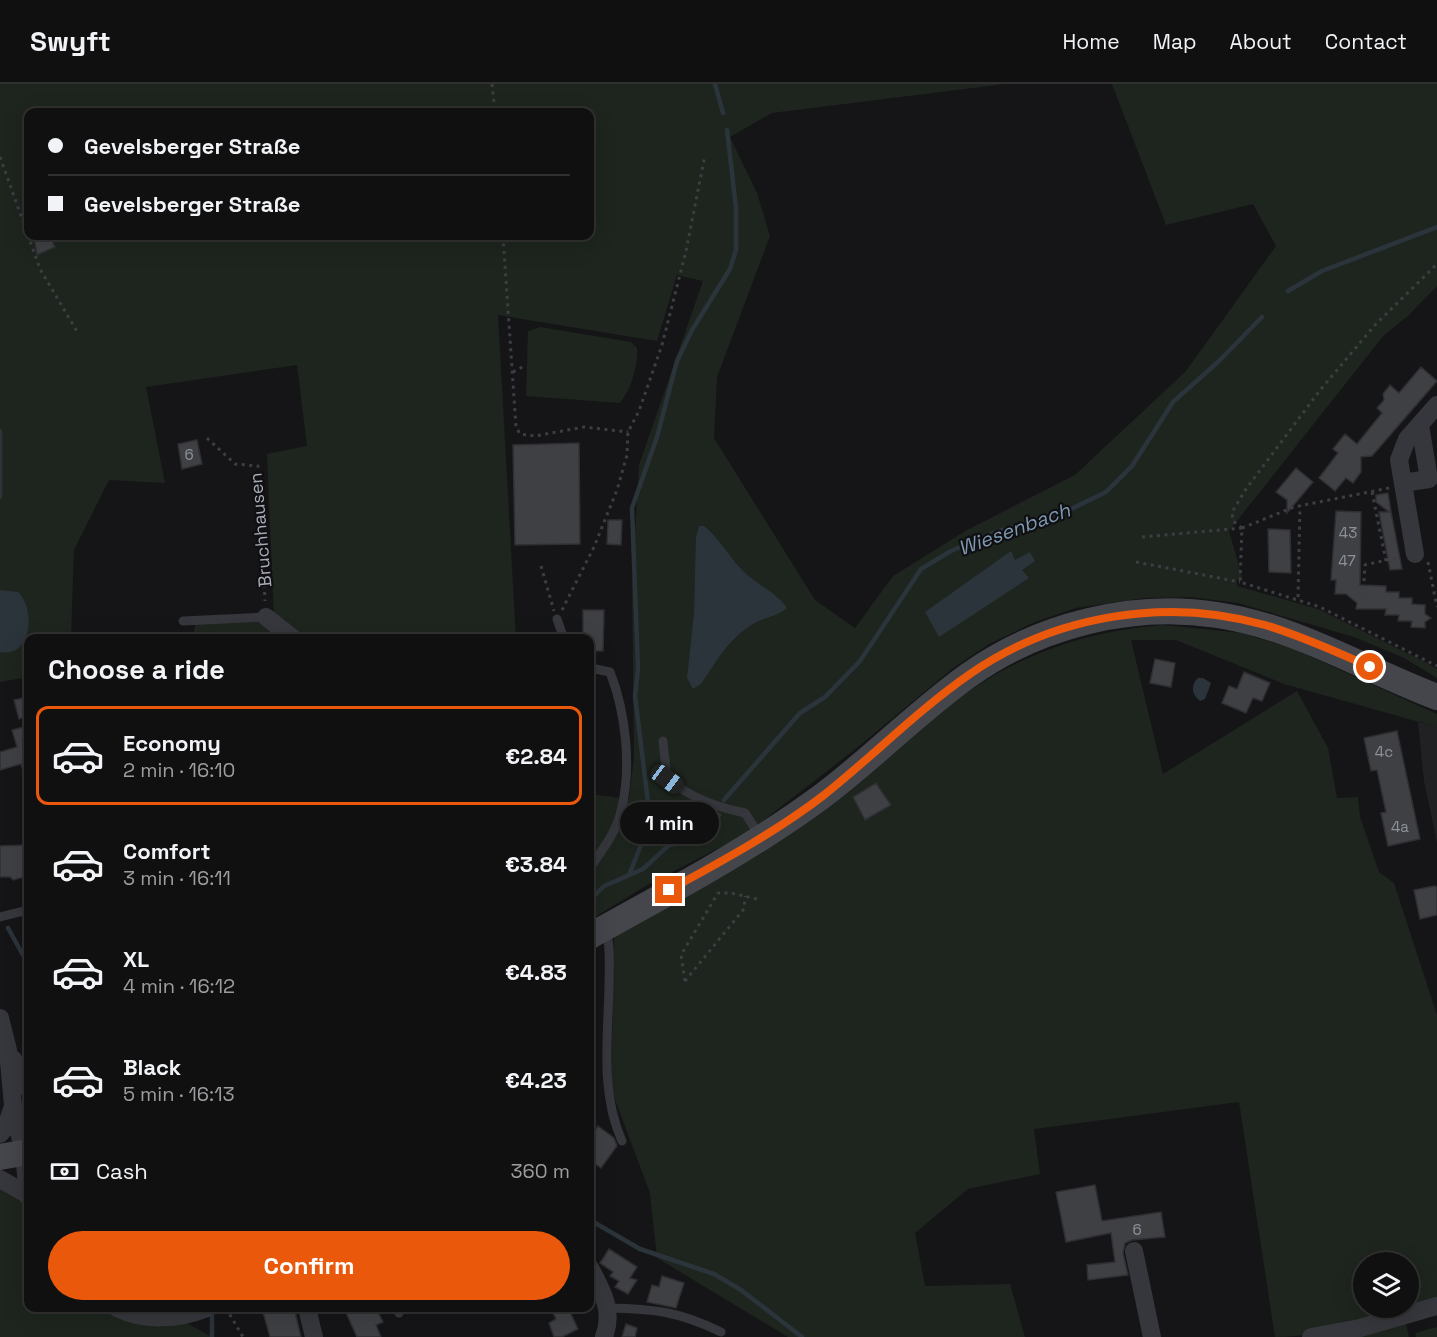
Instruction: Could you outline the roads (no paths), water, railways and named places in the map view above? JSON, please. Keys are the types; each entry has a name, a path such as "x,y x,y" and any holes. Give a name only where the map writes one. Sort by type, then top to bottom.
{"main road":[{"path":"597,932 761,838 822,796 971,673 1035,639 1101,619 1135,614 1190,612 1255,623 1314,642 1437,698"}],"street":[{"path":"1420,553 1399,460 1407,439 1437,405"},
{"path":"1403,483 1429,479 1420,425"},
{"path":"266,618 287,634"},
{"path":"0,1018 8,1050 18,1154 24,1179"},
{"path":"8,1050 24,1081"},
{"path":"0,1134 6,1127 13,1106"},
{"path":"0,1179 24,1194"},
{"path":"1134,1251 1152,1337"},
{"path":"594,1275 604,1292 607,1308 604,1337"},
{"path":"1311,1337 1360,1328 1437,1306"},
{"path":"130,1312 163,1318 195,1312"},
{"path":"308,1312 314,1337"}],"lane":[{"path":"183,621 266,618"},
{"path":"557,619 562,634"},
{"path":"594,669 610,672 618,694 625,765 621,811 611,837 594,862"},
{"path":"663,741 667,779 686,794 708,804 745,813 761,838"},
{"path":"0,917 24,911"},
{"path":"597,932 610,957 606,1085 615,1126 622,1141"},
{"path":"607,1308 659,1309 693,1318 720,1332"}],"waterway":[{"path":"715,84 723,113"},
{"path":"629,875 647,830 648,802 635,696 638,668 632,508 657,437 677,361 692,330 730,269 736,250 736,208 727,130"},
{"name":"Wiesenbach","path":"1288,291 1322,271 1437,227"},
{"name":"Wiesenbach","path":"724,800 800,713 825,697 860,661 921,569 951,551 993,533 1073,508 1106,492 1132,466 1173,402 1219,361 1262,317"},
{"path":"0,431 0,497"},
{"name":"Wiesenbach","path":"594,896 604,886 643,869 669,845 679,843 693,825 706,825 719,815"},
{"path":"8,928 24,957"},
{"path":"594,1222 640,1249 714,1274 741,1290 802,1337"},
{"path":"212,1312 212,1337"}]}
